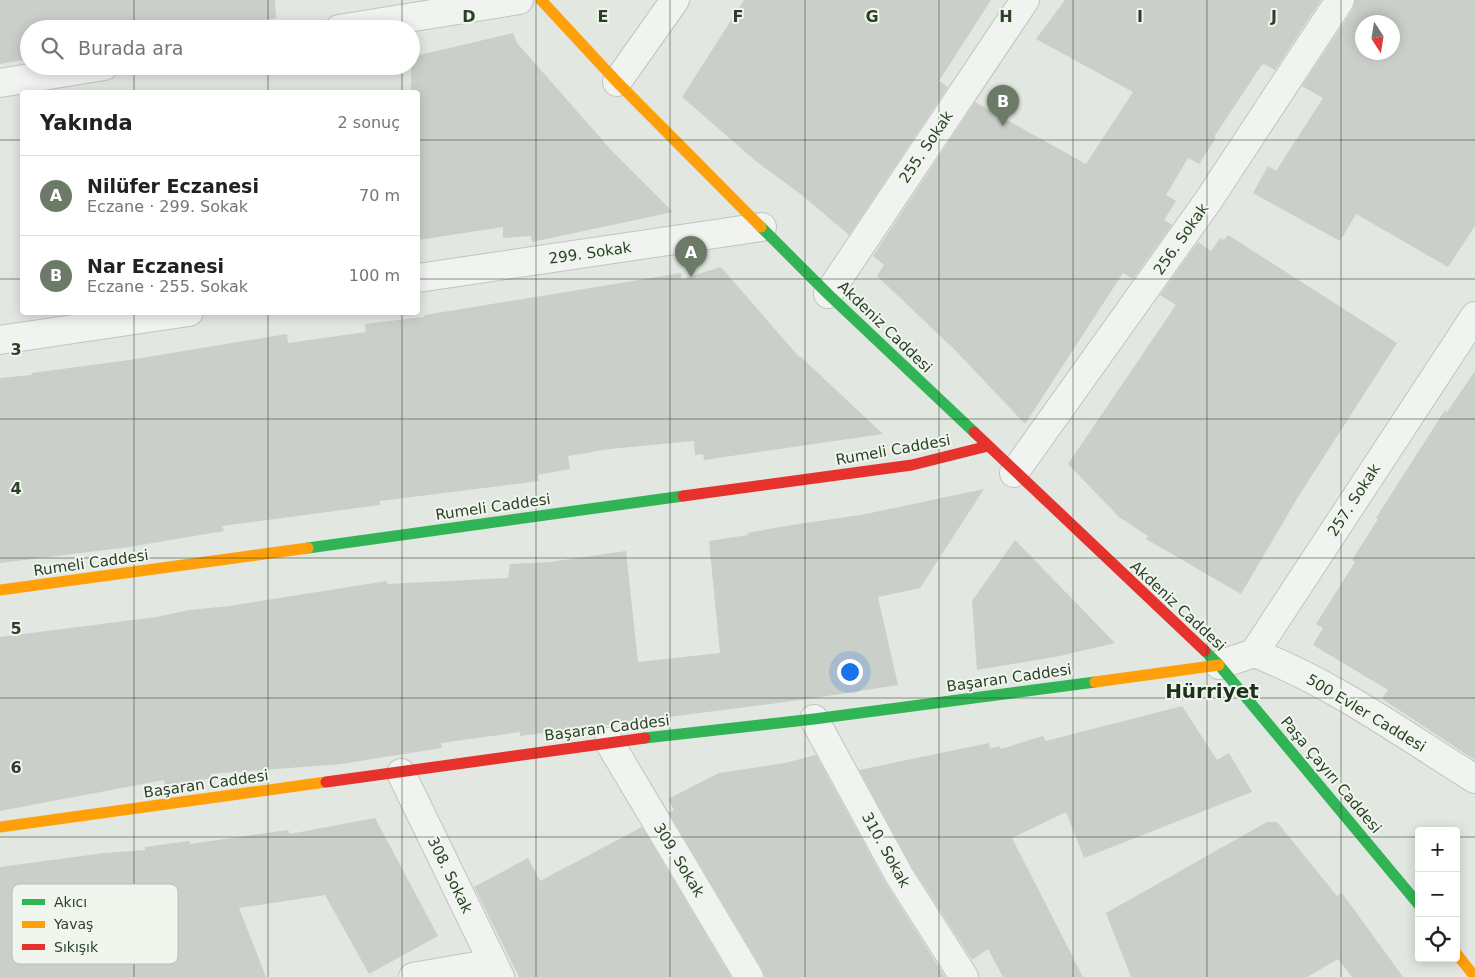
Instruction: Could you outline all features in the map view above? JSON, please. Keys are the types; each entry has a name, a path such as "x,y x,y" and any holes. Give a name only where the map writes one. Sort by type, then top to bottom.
{"street":[{"path":"395,20 519,0"},
{"name":"Akdeniz Caddesi","path":"541,0 617,82 828,294 1219,666"},
{"path":"617,82 675,0"},
{"name":"255. Sokak","path":"828,294 1025,0"},
{"name":"256. Sokak","path":"1014,473 1208,201 1340,0"},
{"path":"0,83 49,75"},
{"name":"299. Sokak","path":"420,278 762,227"},
{"path":"0,340 169,315"},
{"name":"257. Sokak","path":"1254,654 1475,316"},
{"name":"Rumeli Caddesi","path":"0,590 912,464 988,446"},
{"path":"1219,666 1254,654"},
{"name":"500 Evler Caddesi","path":"1254,654 1284,665 1351,703 1475,779"},
{"name":"Başaran Caddesi","path":"0,827 401,773 609,742 814,719 1219,666"},
{"name":"Paşa Çayırı Caddesi","path":"1219,666 1415,900"},
{"name":"310. Sokak","path":"814,719 899,875 964,977"},
{"name":"309. Sokak","path":"609,742 749,977"},
{"name":"308. Sokak","path":"401,773 496,970"},
{"path":"1460,958 1475,977"},
{"path":"413,977 496,970"}],"building":[{"path":"0,0 275,0 276,18 263,20 20,20 20,61 0,64"},
{"path":"744,0 991,0 939,81 948,87 849,235 803,196 757,162 682,97"},
{"path":"1065,0 1321,0 1275,70 1264,64 1261,66 1214,137 1216,138 1199,164 1188,158 1166,195 1176,201 1164,220 1172,225 1133,279 1123,273 1025,424 955,350 877,276 884,265 873,256 975,102 1086,164 1133,92 1036,39"},
{"path":"1355,0 1475,0 1475,226 1448,267 1356,214 1340,241 1253,193 1268,166 1276,171 1323,98 1302,86 1353,9"},
{"path":"513,33 517,43 612,151 673,212 532,242 531,236 503,238 503,227 420,240 420,90 411,90 411,75 420,75 420,55"},
{"path":"1228,235 1397,343 1298,497 1241,594 1146,539 1148,536 1119,517 1068,464 1176,305 1160,295 1198,242 1211,251 1220,238 1224,240"},
{"path":"721,267 799,357 883,434 704,460 703,454 695,455 694,441 610,449 568,456 570,469 538,475 539,481 380,501 380,505 222,526 224,531 129,547 0,563 0,378 32,375 32,373 129,360 287,334 288,343 366,332 365,324 424,317 425,315 681,273 682,279"},
{"path":"1475,371 1475,760 1382,699 1388,690 1313,645 1323,628 1316,624 1355,562 1352,560 1378,519 1376,518 1445,410 1447,412"},
{"path":"984,489 920,588 878,597 898,685 808,699 520,736 520,732 441,743 442,748 341,764 211,774 212,778 166,788 164,780 0,811 0,637 156,617 189,610 229,606 387,581 387,584 508,578 510,564 550,562 626,551 638,662 720,653 709,541 748,535 747,533 786,526 866,514"},
{"path":"1015,540 1115,643 1060,656 977,670 972,601"},
{"path":"1182,706 1217,760 1229,753 1252,792 1084,858 1066,812 1012,838 1083,977 1003,977 988,949 972,960 912,867 859,770 989,743 990,749 999,746 1001,749 1043,736 1046,741"},
{"path":"816,755 885,882 945,977 765,977 669,813 674,810 668,799 719,773 785,763"},
{"path":"375,818 438,936 369,974 325,895 239,908 266,977 0,977 0,867 104,853 145,850 145,847 189,841 190,844 288,830 290,834"},
{"path":"1267,822 1277,822 1337,896 1342,893 1403,977 1352,977 1338,959 1307,977 1131,977 1106,913"},
{"path":"642,827 731,977 519,977 474,887 528,858 540,881"}],"traffic: fast":[{"path":"761,227 828,294 974,432"},
{"path":"308,548 683,496"},
{"path":"1205,651 1219,665 1415,900"},
{"path":"645,738 814,719 1095,682"}],"traffic: slow":[{"path":"541,0 617,82 761,227"},
{"path":"0,590 308,548"},
{"path":"1095,682 1219,665"},
{"path":"0,827 326,782"},
{"path":"1460,958 1475,977"}],"traffic: jam":[{"path":"974,432 1205,651"},
{"path":"683,496 912,465 988,446"},
{"path":"326,782 645,738"}],"place":[{"name":"Nar Eczanesi","path":"1003,126"},
{"name":"Nilüfer Eczanesi","path":"691,277"}],"district":[{"name":"Hürriyet","path":"1212,691"}]}
